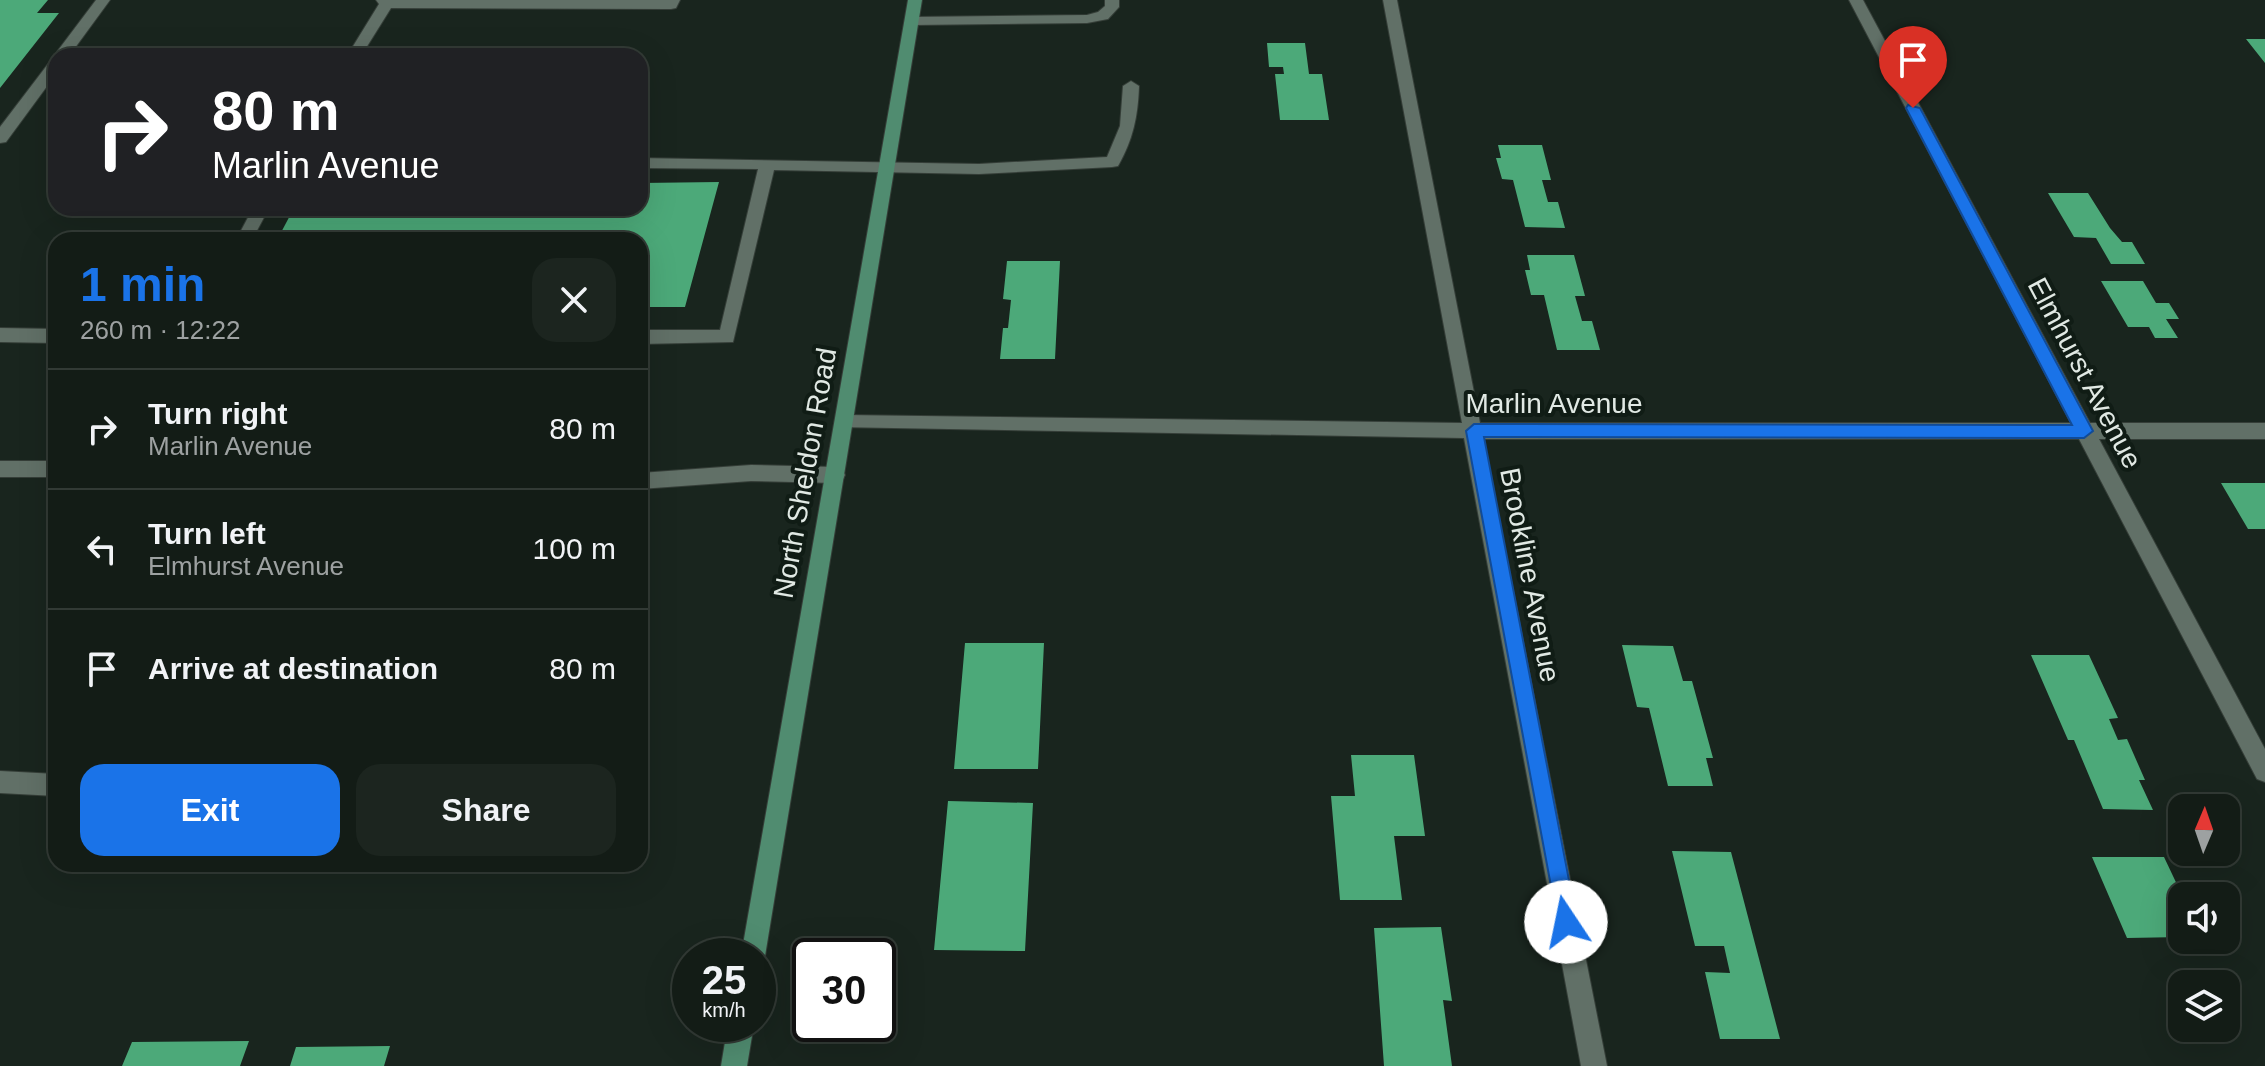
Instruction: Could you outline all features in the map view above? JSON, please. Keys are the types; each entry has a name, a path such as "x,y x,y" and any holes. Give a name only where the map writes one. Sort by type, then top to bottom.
{"main road":[{"name":"North Sheldon Road","path":"756,938 915,0"},
{"path":"734,1066 738,1042"}],"street":[{"path":"67,48 103,0"},
{"path":"358,48 384,2 671,5 673,0"},
{"path":"912,21 1087,19 1103,16 1112,7 1112,0"},
{"name":"Brookline Avenue","path":"1390,0 1594,1066"},
{"name":"Elmhurst Avenue","path":"1856,0 2265,771"},
{"path":"0,138 48,74"},
{"path":"648,163 979,169 1112,162 1126,140 1131,115 1131,86"},
{"path":"648,337 727,337 767,165"},
{"path":"0,335 48,336"},
{"name":"Marlin Avenue","path":"844,422 1474,431 2265,431"},
{"path":"0,469 48,469"},
{"path":"648,480 751,473 835,475"},
{"path":"0,782 48,785"}],"building":[{"path":"0,0 48,0 37,13 59,13 0,88"},
{"path":"2246,39 2265,39 2265,63"},
{"path":"1267,43 1305,43 1309,74 1322,74 1329,120 1280,120 1275,74 1284,74 1283,67 1269,67"},
{"path":"1498,145 1542,145 1551,180 1542,180 1548,202 1558,202 1565,228 1525,227 1513,180 1502,179 1496,158 1501,158"},
{"path":"719,182 685,307 648,307 648,232 281,232 290,216 648,216 648,183"},
{"path":"2048,193 2088,193 2110,228 2122,242 2132,242 2145,264 2111,264 2096,238 2074,237"},
{"path":"1527,255 1574,255 1585,296 1575,296 1582,321 1592,321 1600,350 1557,350 1544,295 1531,295 1525,270 1530,270"},
{"path":"1007,261 1060,261 1055,359 1000,359 1003,328 1008,328 1011,300 1003,299"},
{"path":"2101,281 2143,281 2156,303 2169,303 2179,319 2166,319 2178,338 2155,338 2149,327 2128,327"},
{"path":"2221,483 2265,483 2265,529 2248,529"},
{"path":"965,643 1044,643 1038,769 954,769"},
{"path":"1622,645 1673,646 1683,681 1692,681 1713,758 1706,758 1713,786 1668,786 1649,708 1637,707"},
{"path":"2031,655 2089,655 2118,718 2109,719 2118,740 2127,739 2145,780 2139,780 2153,810 2103,809 2074,740 2068,740"},
{"path":"1351,755 1414,755 1425,836 1394,836 1402,900 1340,900 1331,796 1355,796"},
{"path":"948,801 1033,803 1025,951 934,950"},
{"path":"1672,851 1731,852 1780,1039 1720,1039 1705,972 1730,973 1724,946 1695,946"},
{"path":"2092,857 2164,857 2176,882 2168,882 2168,937 2127,938"},
{"path":"1441,927 1452,1001 1443,1000 1452,1066 1384,1066 1374,928"},
{"path":"249,1041 240,1066 122,1066 132,1042"},
{"path":"390,1046 384,1066 290,1066 296,1047"}],"route":[{"path":"1566,922 1474,431 2084,431 1913,108"}]}
